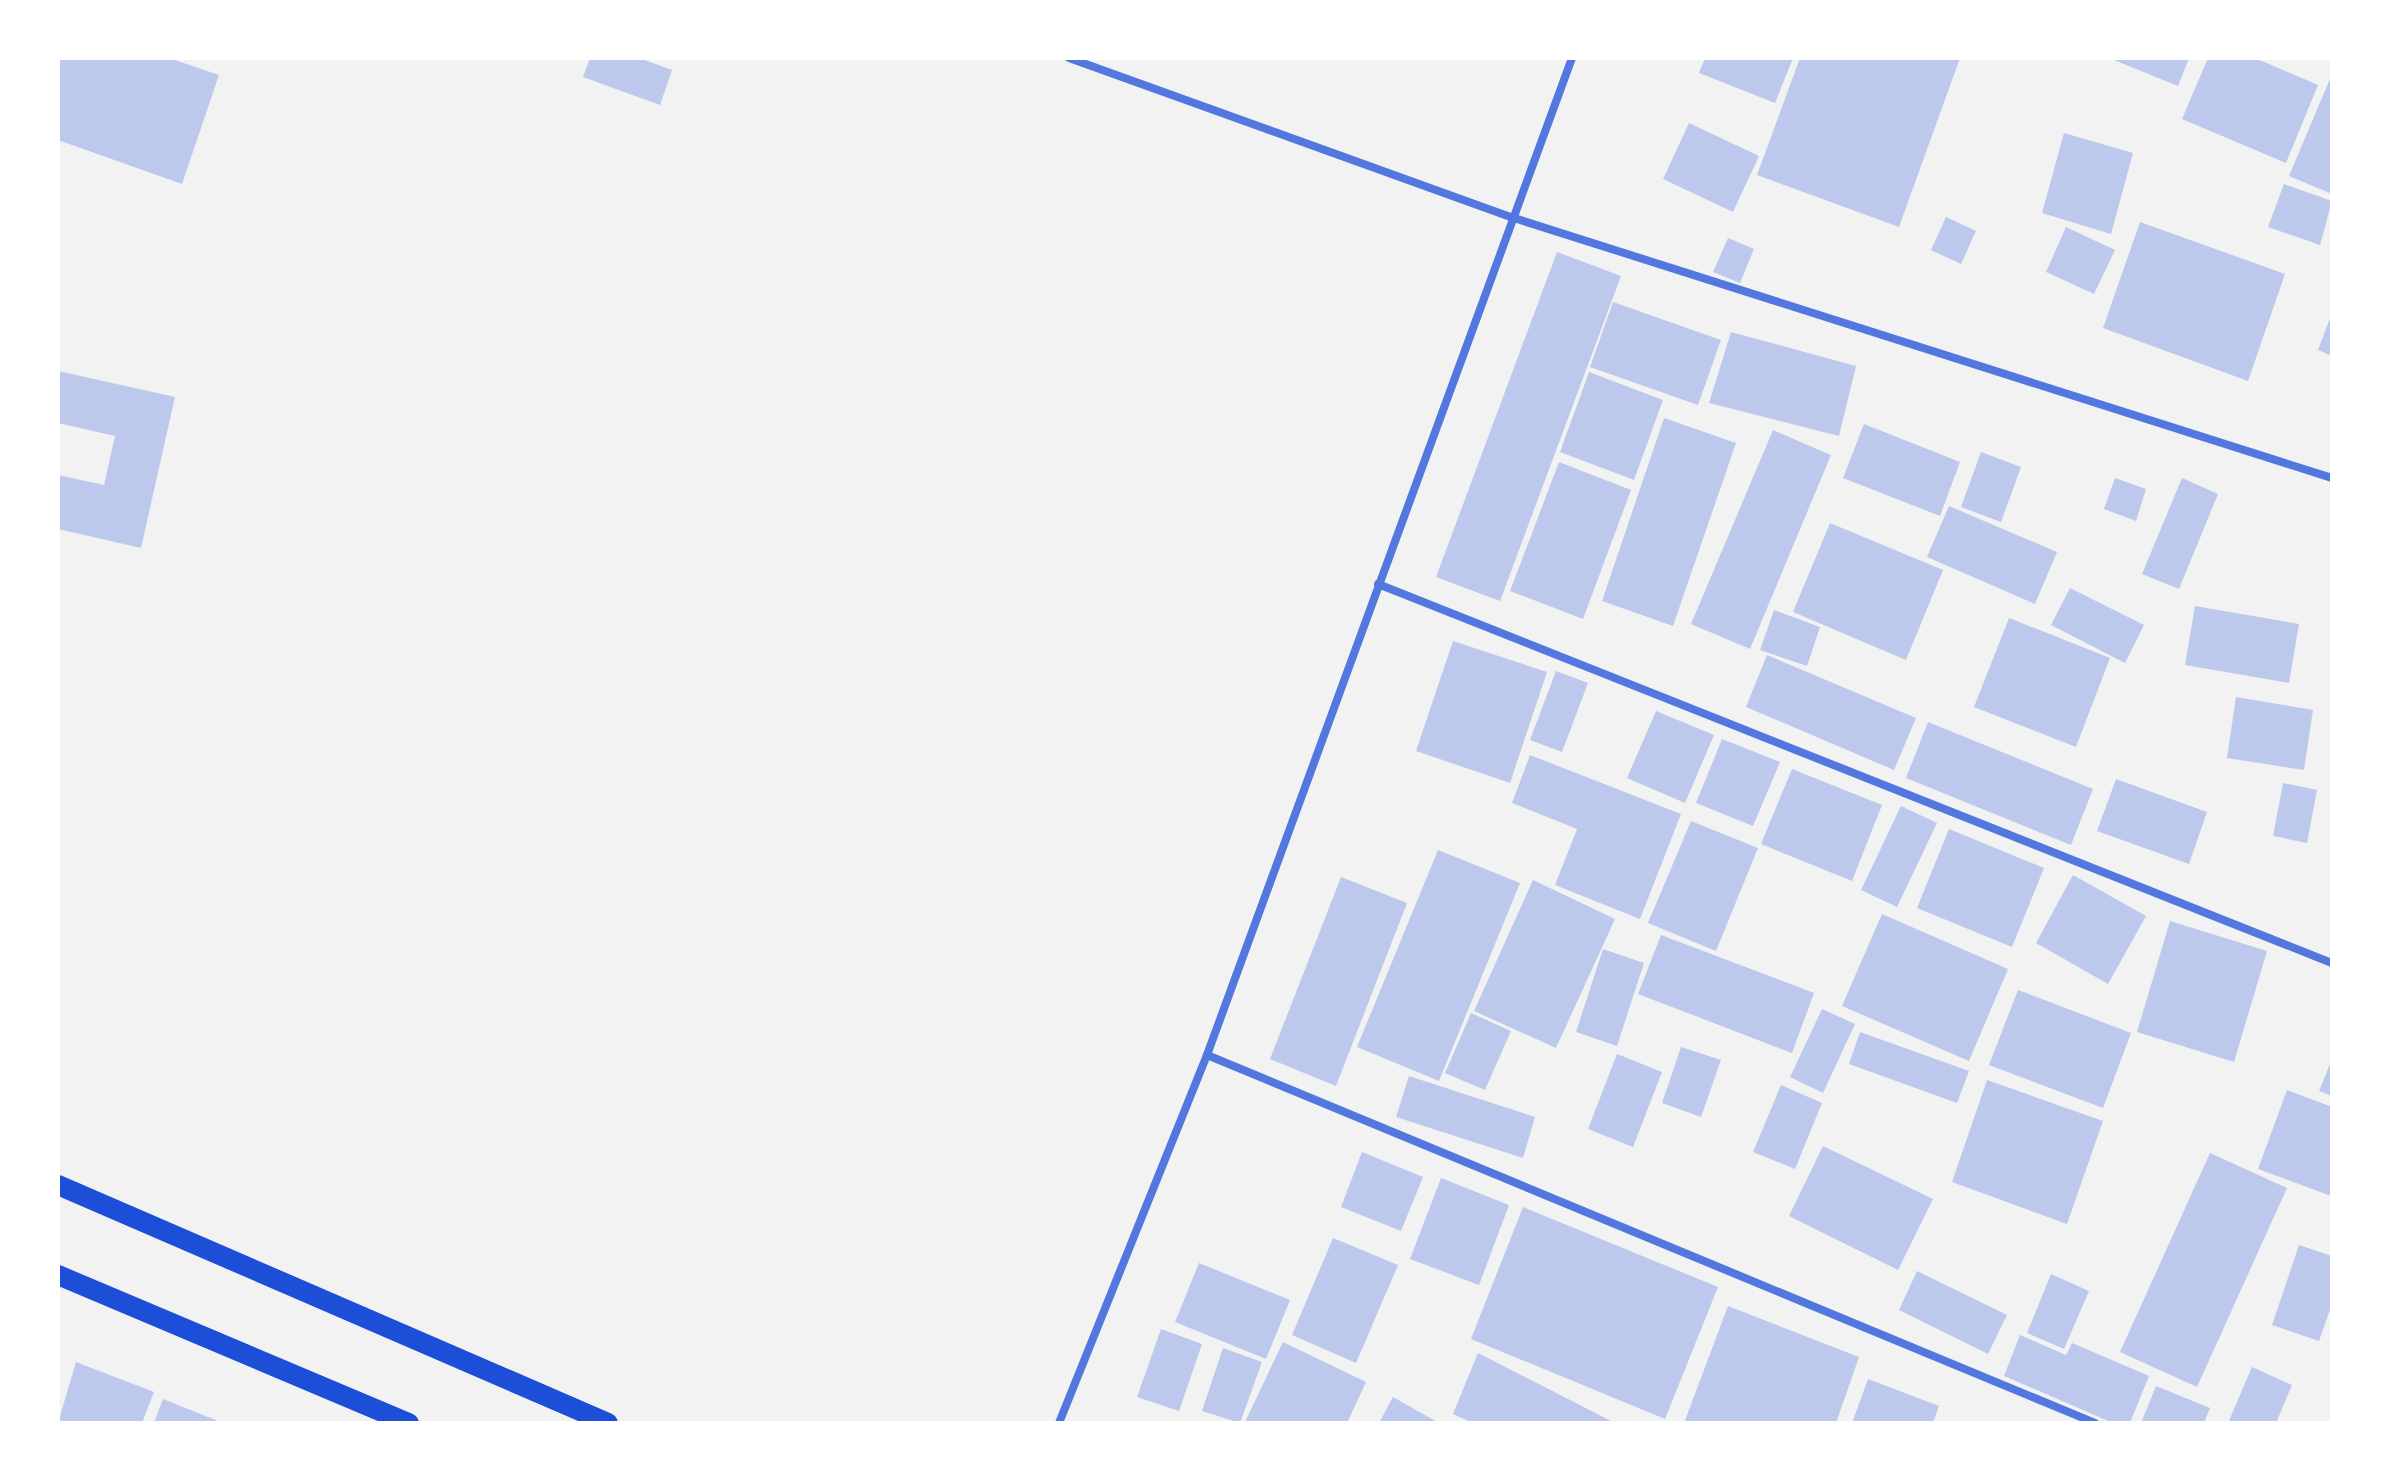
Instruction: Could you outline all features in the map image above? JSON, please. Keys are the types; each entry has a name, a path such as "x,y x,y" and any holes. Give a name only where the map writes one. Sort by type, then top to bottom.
{"main road":[{"path":"58,1185 608,1423"},
{"path":"58,1275 409,1423"}],"street":[{"path":"1069,58 1514,218 2332,478"},
{"path":"1059,1423 1207,1055 1572,58"},
{"path":"1378,584 2332,963"},
{"path":"1207,1055 2095,1423"}],"building":[{"path":"58,58 169,58 219,75 182,184 58,140"},
{"path":"590,58 639,58 672,70 660,105 583,77"},
{"path":"1705,58 1793,58 1775,103 1699,73"},
{"path":"1800,58 1960,58 1899,227 1757,175"},
{"path":"2109,58 2189,58 2178,86"},
{"path":"2208,58 2255,58 2318,85 2286,163 2182,119"},
{"path":"2332,74 2332,194 2289,176"},
{"path":"1689,123 1759,156 1733,212 1663,179"},
{"path":"2064,133 2133,153 2111,234 2042,213"},
{"path":"2284,184 2332,201 2320,245 2268,227"},
{"path":"1946,217 1976,231 1961,264 1931,250"},
{"path":"2140,222 2285,274 2248,381 2103,328"},
{"path":"2066,227 2115,250 2094,294 2046,272"},
{"path":"1728,238 1754,249 1740,283 1713,272"},
{"path":"1557,252 1621,276 1500,601 1436,577"},
{"path":"1613,302 1721,340 1698,405 1590,367"},
{"path":"2332,313 2332,356 2318,350"},
{"path":"1731,332 1856,366 1839,436 1709,403"},
{"path":"58,371 175,397 141,548 58,529 58,475 104,485 115,436 58,423"},
{"path":"1589,372 1663,400 1634,480 1560,452"},
{"path":"1664,418 1736,443 1673,626 1602,601"},
{"path":"1864,424 1960,462 1940,516 1843,478"},
{"path":"1773,430 1831,455 1750,649 1691,624"},
{"path":"1981,452 2021,467 2001,522 1961,507"},
{"path":"1559,462 1631,490 1583,619 1510,591"},
{"path":"2115,478 2146,489 2136,521 2104,509"},
{"path":"2182,478 2218,494 2179,589 2142,574"},
{"path":"1949,506 2057,552 2035,604 1927,557"},
{"path":"1830,523 1943,570 1906,660 1793,612"},
{"path":"2070,588 2144,625 2125,663 2051,625"},
{"path":"2195,606 2299,624 2289,683 2185,665"},
{"path":"1774,610 1820,627 1807,666 1760,650"},
{"path":"2009,618 2110,658 2076,747 1974,707"},
{"path":"1453,641 1547,672 1510,783 1416,751"},
{"path":"1767,655 1916,718 1894,770 1746,707"},
{"path":"1556,671 1588,683 1562,752 1530,740"},
{"path":"2236,697 2313,710 2304,770 2227,758"},
{"path":"1656,711 1714,735 1685,803 1627,778"},
{"path":"1928,722 2093,789 2071,845 1906,778"},
{"path":"1722,739 1780,762 1753,826 1696,803"},
{"path":"1530,755 1681,814 1640,919 1555,885 1577,829 1512,803"},
{"path":"1792,769 1882,805 1852,881 1761,844"},
{"path":"2116,779 2207,812 2189,864 2097,831"},
{"path":"2283,783 2317,790 2307,843 2273,836"},
{"path":"1901,806 1937,823 1897,907 1861,890"},
{"path":"1691,821 1758,848 1716,951 1648,923"},
{"path":"1949,829 2044,868 2012,947 1917,908"},
{"path":"1438,850 1520,883 1439,1081 1357,1047"},
{"path":"2073,875 2146,916 2108,984 2036,943"},
{"path":"1341,877 1407,903 1336,1086 1270,1059"},
{"path":"1533,880 1615,919 1556,1048 1474,1011"},
{"path":"1882,914 2008,969 1969,1061 1842,1006"},
{"path":"2170,921 2267,951 2234,1062 2137,1032"},
{"path":"1661,935 1814,993 1792,1053 1638,994"},
{"path":"1603,949 1644,963 1617,1046 1576,1032"},
{"path":"2018,990 2131,1033 2103,1108 1989,1065"},
{"path":"1822,1009 1855,1024 1823,1093 1790,1077"},
{"path":"1471,1013 1511,1031 1485,1090 1445,1073"},
{"path":"1860,1032 1969,1071 1957,1103 1849,1064"},
{"path":"1681,1047 1721,1060 1701,1117 1662,1103"},
{"path":"1617,1054 1662,1072 1633,1147 1588,1129"},
{"path":"2332,1059 2332,1096 2319,1091"},
{"path":"1409,1076 1535,1117 1523,1158 1396,1117"},
{"path":"1987,1080 2103,1121 2067,1224 1952,1182"},
{"path":"1781,1085 1822,1103 1795,1169 1753,1152"},
{"path":"2287,1090 2332,1107 2331,1196 2258,1169"},
{"path":"1823,1146 1933,1199 1898,1270 1789,1216"},
{"path":"1362,1152 1423,1177 1401,1231 1341,1207"},
{"path":"2210,1153 2287,1188 2197,1387 2120,1352"},
{"path":"1441,1178 1509,1205 1479,1285 1410,1259"},
{"path":"1523,1207 1718,1287 1665,1419 1471,1339"},
{"path":"1333,1238 1398,1265 1356,1363 1292,1335"},
{"path":"2299,1245 2332,1256 2332,1304 2319,1341 2272,1325"},
{"path":"1199,1263 1290,1300 1266,1359 1175,1322"},
{"path":"1917,1271 2007,1315 1988,1354 1899,1310"},
{"path":"2051,1274 2089,1291 2064,1349 2027,1333"},
{"path":"1728,1306 1859,1357 1836,1423 1684,1423"},
{"path":"1161,1329 1202,1344 1179,1411 1137,1397"},
{"path":"2020,1335 2066,1355 2072,1343 2149,1376 2130,1423 2113,1423 2004,1376"},
{"path":"1283,1342 1366,1382 1347,1423 1245,1422"},
{"path":"1223,1348 1262,1362 1240,1423 1202,1411"},
{"path":"1478,1353 1615,1423 1473,1423 1453,1414"},
{"path":"76,1362 154,1392 142,1423 58,1423"},
{"path":"2252,1367 2292,1385 2276,1423 2228,1423"},
{"path":"1868,1379 1939,1406 1933,1423 1852,1423"},
{"path":"2156,1386 2210,1408 2204,1423 2141,1423"},
{"path":"1393,1397 1439,1423 1379,1423"},
{"path":"163,1399 223,1423 154,1423"}]}
